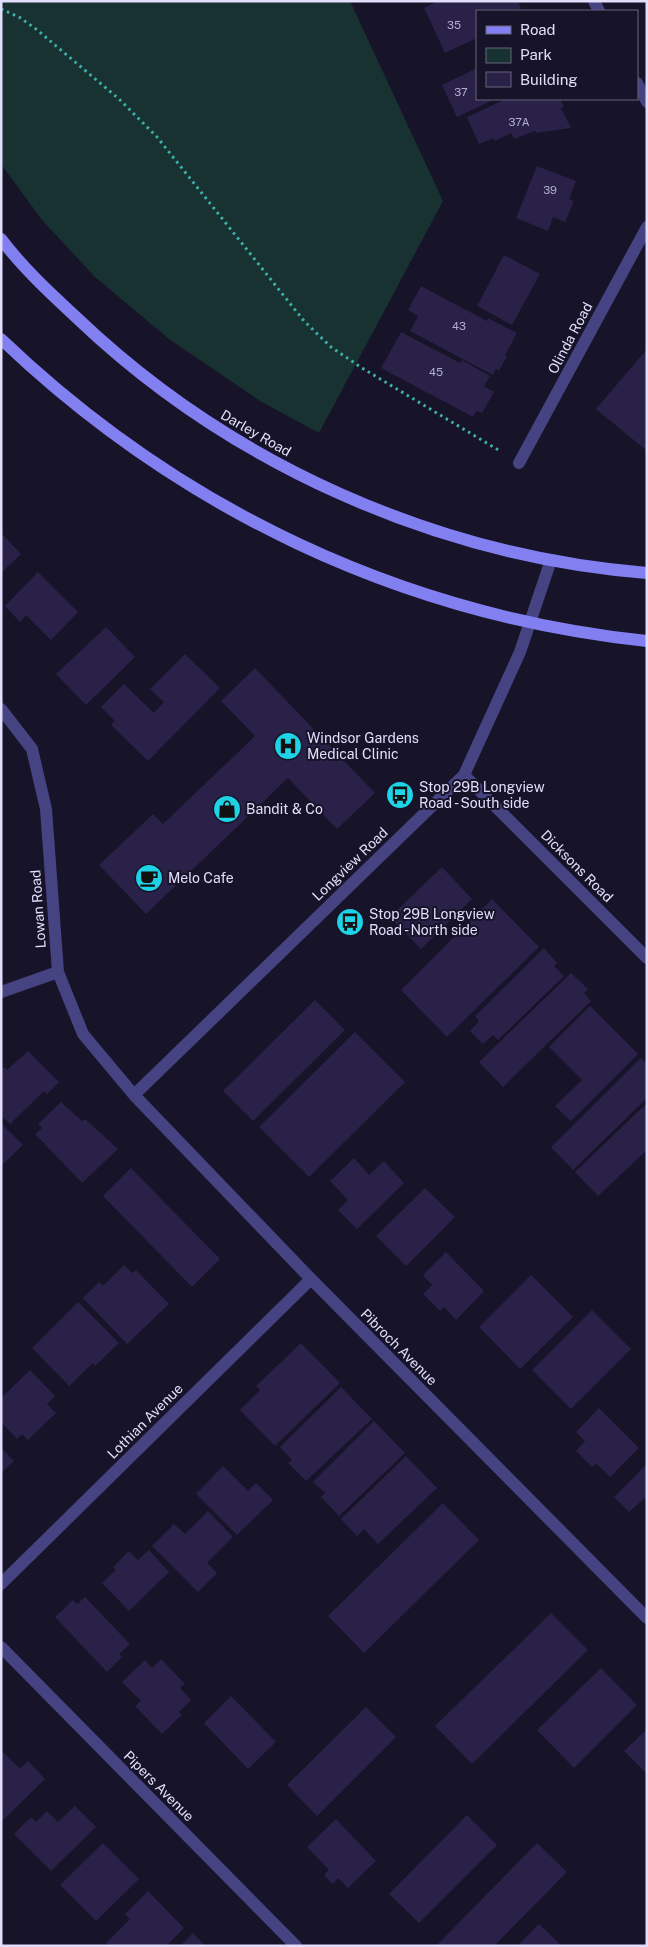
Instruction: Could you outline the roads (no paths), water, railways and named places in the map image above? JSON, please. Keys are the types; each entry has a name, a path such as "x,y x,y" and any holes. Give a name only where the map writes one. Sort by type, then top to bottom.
{"main road":[{"name":"Darley Road","path":"1,239 49,292 96,337 143,376 198,416 242,444 286,468 351,499 432,529 489,546 551,560 647,573"},
{"path":"1,339 60,392 103,427 162,469 258,525 342,564 414,591 464,606 580,632 647,641"}],"street":[{"path":"638,85 647,102"},
{"name":"Olinda Road","path":"519,463 647,227"},
{"name":"Longview Road","path":"134,1095 464,774 508,679 531,622 551,560"},
{"name":"Lowan Road","path":"1,709 32,749 46,810 58,972 83,1034 134,1095"},
{"name":"Dicksons Road","path":"464,774 647,958"},
{"path":"1,992 58,972"},
{"name":"Pibroch Avenue","path":"134,1095 311,1279 647,1618"},
{"name":"Lothian Avenue","path":"1,1584 311,1279"},
{"name":"Pipers Avenue","path":"1,1647 296,1946"}],"place":[{"name":"Windsor Gardens Medical Clinic","path":"288,746"},
{"name":"Stop 29B Longview Road - South side","path":"400,795"},
{"name":"Bandit & Co","path":"227,809"},
{"name":"Melo Cafe","path":"149,878"},
{"name":"Stop 29B Longview Road - North side","path":"350,922"}]}
